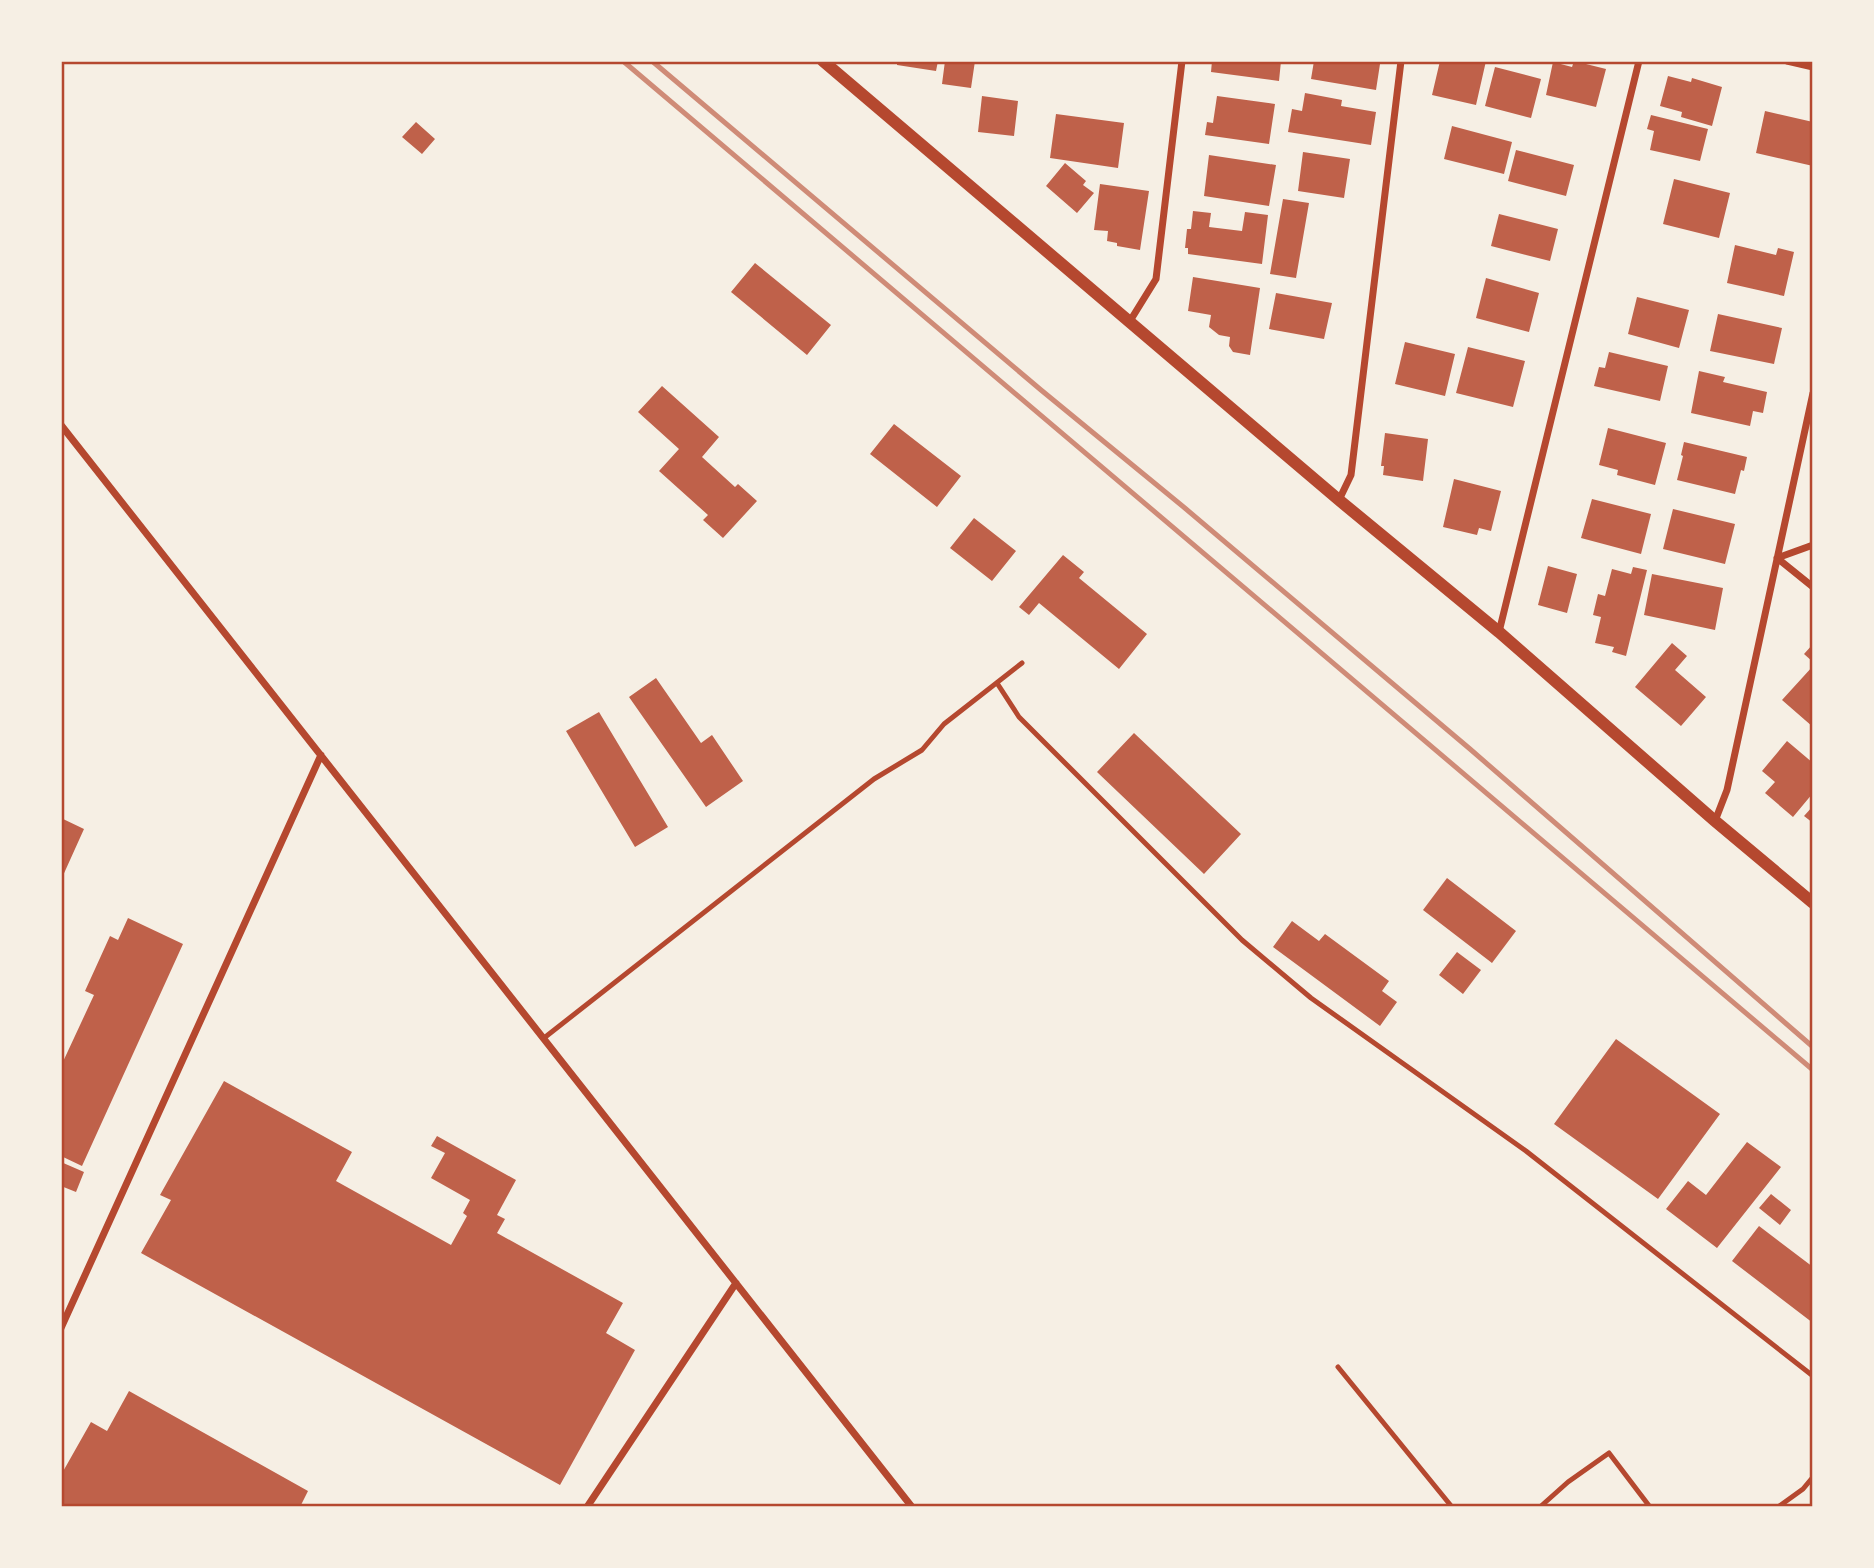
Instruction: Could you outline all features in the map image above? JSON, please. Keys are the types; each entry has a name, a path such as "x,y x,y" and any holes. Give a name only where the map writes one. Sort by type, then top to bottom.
{"street":[{"path":"1130,321 1156,279 1182,61"},
{"path":"1339,500 1351,475 1401,61"},
{"path":"1499,632 1639,61"},
{"path":"1787,61 1813,67"},
{"path":"831,64 1813,903"},
{"path":"1715,821 1727,790 1813,393"},
{"path":"61,425 912,1507"},
{"path":"1777,558 1813,545"},
{"path":"1777,558 1813,587"},
{"path":"61,1328 321,755"},
{"path":"587,1507 736,1283"}],"lane":[{"path":"544,1038 874,779 922,750 944,724 1023,663"},
{"path":"997,683 1019,717 1242,940 1311,998 1526,1152 1813,1376"},
{"path":"1338,1367 1452,1507"},
{"path":"1540,1507 1568,1482 1609,1453 1650,1507"},
{"path":"1778,1507 1803,1489 1813,1477"}],"building":[{"path":"897,61 938,61 936,71 897,65"},
{"path":"945,61 975,61 971,88 942,84"},
{"path":"1212,61 1281,61 1279,81 1211,72"},
{"path":"1314,61 1376,61 1376,64 1380,64 1376,90 1311,79"},
{"path":"1440,61 1486,61 1476,105 1432,95"},
{"path":"1574,61 1606,69 1596,107 1546,95 1553,62 1572,67"},
{"path":"1495,67 1541,79 1531,118 1485,106"},
{"path":"1668,76 1691,82 1692,78 1722,87 1712,126 1681,117 1682,112 1660,106"},
{"path":"1305,93 1342,100 1341,106 1376,112 1371,145 1288,132 1292,109 1302,111"},
{"path":"982,96 1018,101 1014,136 978,132"},
{"path":"1217,96 1275,104 1269,144 1205,135 1207,122 1213,123"},
{"path":"1765,111 1813,122 1813,166 1756,153"},
{"path":"1056,114 1124,123 1118,168 1050,158"},
{"path":"1651,115 1708,129 1700,161 1650,150 1654,131 1647,129"},
{"path":"416,122 435,139 422,154 402,137"},
{"path":"1452,126 1512,142 1504,174 1444,159"},
{"path":"1516,150 1574,165 1566,196 1508,181"},
{"path":"1303,152 1350,159 1344,198 1298,191"},
{"path":"1209,155 1276,165 1269,206 1204,196"},
{"path":"1065,163 1086,181 1083,185 1094,193 1077,213 1046,186"},
{"path":"1674,179 1730,193 1719,238 1663,224"},
{"path":"1100,184 1149,191 1140,250 1117,246 1117,243 1107,241 1108,231 1094,230"},
{"path":"1283,199 1309,203 1296,278 1270,274"},
{"path":"1193,211 1211,213 1209,227 1242,231 1245,212 1268,215 1262,264 1188,254 1188,248 1185,248 1187,229 1191,229"},
{"path":"1499,214 1558,229 1550,261 1491,246"},
{"path":"1735,245 1776,255 1778,248 1794,252 1784,296 1727,283"},
{"path":"755,263 831,325 807,355 731,292"},
{"path":"1193,277 1260,288 1250,355 1233,352 1229,346 1230,337 1219,335 1209,327 1211,315 1188,311"},
{"path":"1486,278 1539,293 1529,332 1476,318"},
{"path":"1276,293 1332,303 1324,339 1269,329"},
{"path":"1637,297 1689,310 1679,348 1628,334"},
{"path":"1718,314 1782,328 1774,364 1710,351"},
{"path":"1405,342 1455,354 1445,396 1395,384"},
{"path":"1468,347 1525,361 1513,407 1456,393"},
{"path":"1609,352 1668,366 1660,401 1594,386 1599,367 1605,368"},
{"path":"1699,371 1725,377 1723,382 1767,392 1763,413 1753,411 1750,426 1691,413"},
{"path":"662,386 719,437 702,457 735,487 738,484 757,501 723,538 703,520 708,515 659,471 679,449 638,412"},
{"path":"894,424 961,476 937,507 870,454"},
{"path":"1608,428 1666,443 1655,485 1617,475 1618,470 1599,465"},
{"path":"1385,433 1428,439 1423,481 1383,475 1384,466 1381,466"},
{"path":"1684,442 1747,457 1735,494 1677,480"},
{"path":"1454,479 1501,491 1491,531 1479,528 1477,535 1443,527"},
{"path":"1592,499 1651,514 1641,554 1581,538"},
{"path":"1673,509 1735,524 1725,564 1663,549"},
{"path":"974,518 1016,551 992,581 950,548"},
{"path":"1063,555 1084,572 1079,578 1147,634 1119,669 1039,603 1029,615 1019,607"},
{"path":"1548,566 1577,574 1567,613 1538,605"},
{"path":"1633,567 1647,570 1626,656 1612,652 1614,647 1595,643 1601,617 1593,615 1598,594 1605,596 1612,569 1631,574"},
{"path":"1652,574 1723,588 1715,630 1644,615"},
{"path":"1672,643 1687,656 1675,670 1706,697 1681,726 1635,687"},
{"path":"1813,644 1813,662 1804,654"},
{"path":"1813,666 1813,727 1782,700"},
{"path":"656,678 701,743 712,735 743,781 706,807 629,697"},
{"path":"599,712 668,827 635,847 566,731"},
{"path":"1134,733 1241,834 1204,874 1097,772"},
{"path":"1787,741 1813,763 1813,793 1793,817 1765,793 1775,782 1762,771"},
{"path":"1813,806 1813,823 1804,816"},
{"path":"61,818 84,829 61,880"},
{"path":"1447,878 1516,931 1492,963 1423,910"},
{"path":"128,918 183,944 82,1166 61,1156 61,1066 94,995 85,991 110,936 118,940"},
{"path":"1292,921 1319,941 1325,934 1389,981 1382,991 1397,1002 1380,1026 1273,947"},
{"path":"1457,952 1481,970 1463,994 1439,975"},
{"path":"1616,1039 1720,1114 1658,1199 1554,1124"},
{"path":"224,1081 352,1152 336,1181 451,1245 467,1216 463,1213 470,1200 431,1178 445,1153 431,1146 437,1136 516,1180 497,1215 505,1219 497,1233 623,1303 606,1333 635,1350 560,1485 141,1253 171,1200 160,1195"},
{"path":"1747,1142 1781,1167 1717,1248 1666,1209 1688,1181 1706,1195"},
{"path":"61,1162 84,1172 76,1192 61,1186"},
{"path":"1771,1194 1791,1210 1780,1225 1759,1208"},
{"path":"1759,1226 1813,1267 1813,1323 1732,1261"},
{"path":"129,1391 308,1491 300,1507 61,1507 61,1475 91,1422 107,1431"}],"railway":[{"path":"623,61 1813,1070"},
{"path":"652,61 1470,749 1813,1047"}]}
